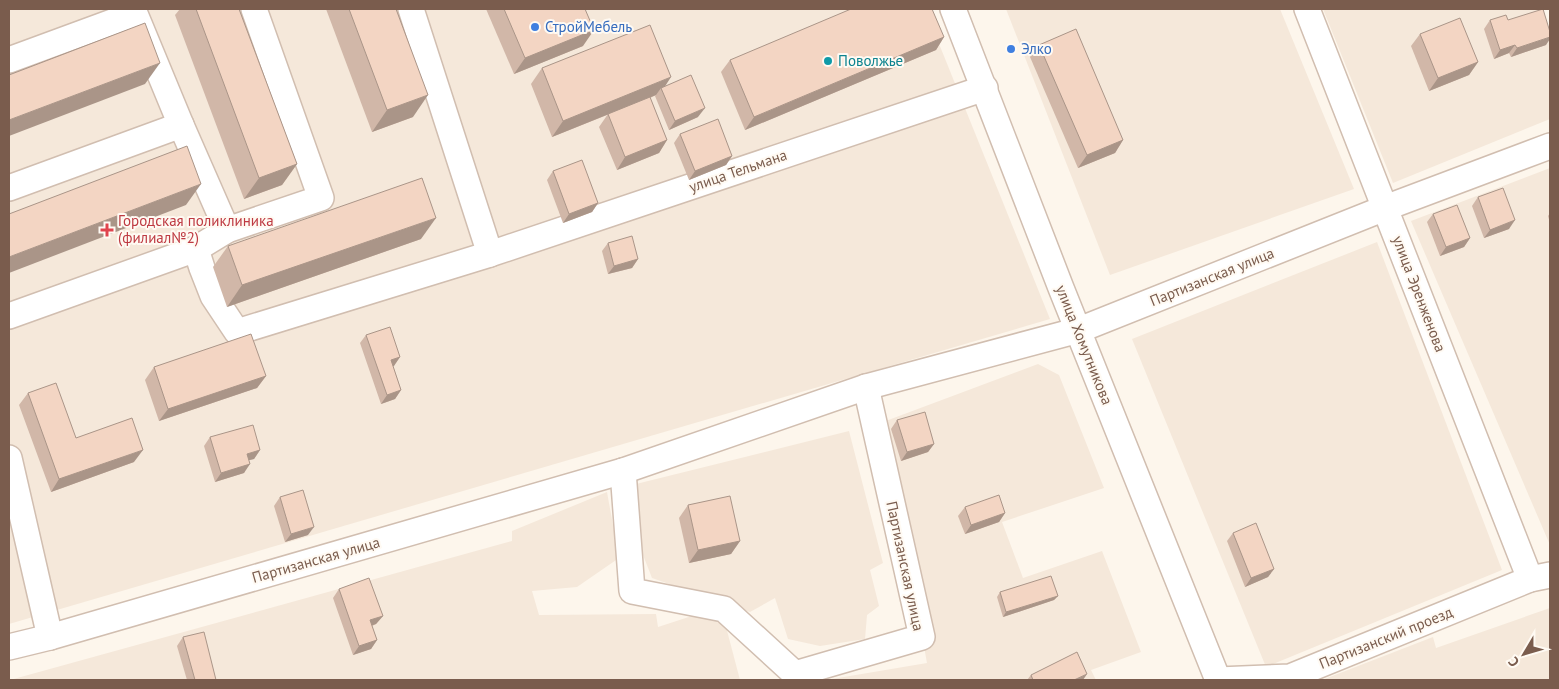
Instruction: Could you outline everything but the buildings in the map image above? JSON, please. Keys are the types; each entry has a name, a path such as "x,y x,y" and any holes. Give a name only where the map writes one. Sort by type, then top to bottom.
{"street":[{"path":"9,316 196,249 227,230 321,198 254,9"},
{"path":"411,9 490,254"},
{"name":"улица Хомутникова","path":"953,9 1061,288 1218,680"},
{"name":"улица Эренженова","path":"1307,9 1386,208 1540,577"},
{"path":"9,60 133,11 227,230"},
{"name":"улица Тельмана","path":"196,249 213,296 237,332 490,254 985,88"},
{"path":"9,188 181,125"},
{"name":"Партизанская улица","path":"9,647 50,637 623,471 866,387 1079,330 1386,208 1550,146"},
{"name":"Партизанская улица","path":"623,471 632,591 724,609 795,674 922,637 866,387"},
{"path":"10,469 50,637"},
{"name":"Партизанский проезд","path":"1218,680 1290,677 1540,577"}],"shaded area":[{"path":"9,9 925,9 1050,319 9,624"},
{"path":"1006,9 1280,9 1354,189 1110,275"},
{"path":"1323,9 1538,9 1550,44 1550,119 1393,183"},
{"path":"1550,168 1550,545 1411,221"},
{"path":"1377,242 1502,570 1266,667 1132,339"},
{"path":"1038,364 1059,375 1104,488 1002,522 1023,578 1102,551 1141,652 1091,670 1096,680 826,680 927,663 883,422"},
{"path":"849,431 883,563 870,570 879,606 867,615 865,639 820,646 788,639 775,598 750,612 652,578 636,537 632,485"},
{"path":"607,492 619,558 577,587 532,591 539,615 656,614 658,627 698,614 725,623 740,680 10,680 512,541 512,531"},
{"path":"1550,608 1550,680 1322,680 1433,637 1436,648"}],"place":[{"name":"СтройМебель","path":"535,27"},
{"name":"Элко","path":"1011,49"},
{"name":"Поволжье","path":"828,61"},
{"name":"Городская поликлиника (филиал№2)","path":"107,230"}]}
